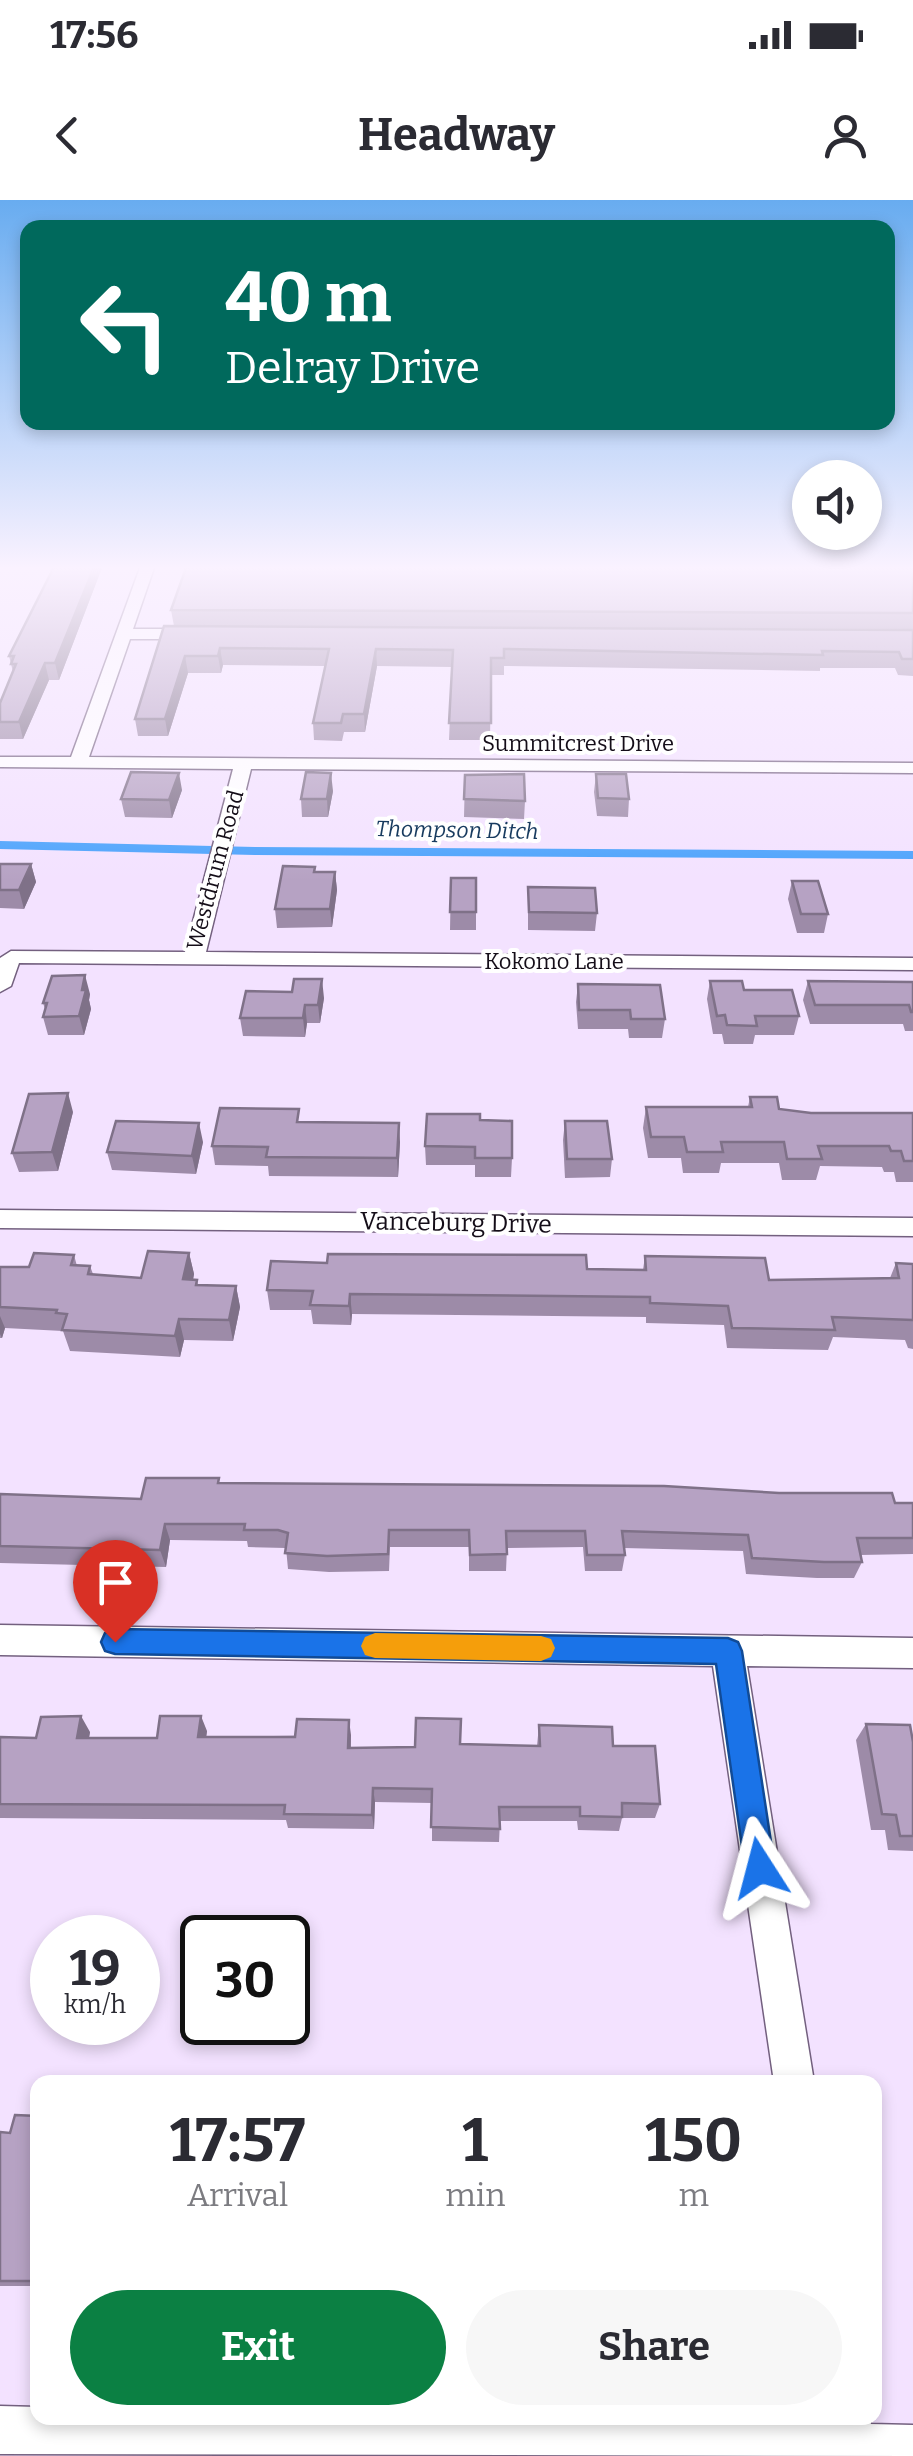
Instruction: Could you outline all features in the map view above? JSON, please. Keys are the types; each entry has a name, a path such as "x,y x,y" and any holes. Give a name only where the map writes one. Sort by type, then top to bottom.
{"street":[{"path":"78,763 111,670"},
{"name":"Westdrum Road","path":"0,762 243,764 194,959 10,957 0,986"},
{"name":"Summitcrest Drive","path":"243,764 913,768"},
{"name":"Kokomo Lane","path":"194,959 913,964"},
{"name":"Vanceburg Drive","path":"0,1218 913,1227"},
{"path":"0,1640 913,1653"},
{"path":"728,1651 793,2075"},
{"path":"0,2430 848,2433 913,2450"}],"building":[{"path":"13,670 42,670 19,722 0,722 0,703"},
{"path":"150,670 180,670 165,719 135,719"},
{"path":"324,670 372,670 364,714 343,714 341,723 313,723"},
{"path":"452,670 491,670 491,723 449,723"},
{"path":"131,772 179,773 169,800 121,799"},
{"path":"306,772 331,773 327,799 301,799"},
{"path":"524,774 525,801 464,799 465,775"},
{"path":"596,774 626,774 629,799 598,798"},
{"path":"0,864 31,864 19,890 0,890"},
{"path":"283,866 335,872 330,909 275,909"},
{"path":"451,878 476,878 476,912 450,912"},
{"path":"792,881 818,881 828,914 801,914"},
{"path":"528,887 595,888 597,913 529,912"},
{"path":"85,975 82,990 86,990 79,1016 43,1017 47,1003 43,1003 52,976"},
{"path":"294,979 322,979 318,1005 305,1005 303,1018 240,1018 246,991 292,992"},
{"path":"710,981 742,981 744,990 792,990 799,1016 755,1016 757,1026 727,1025 725,1015 717,1016"},
{"path":"808,981 913,982 913,1012 909,1005 815,1005"},
{"path":"578,984 660,985 665,1019 631,1019 630,1010 579,1010"},
{"path":"68,1093 52,1152 12,1153 29,1094"},
{"path":"750,1097 777,1097 779,1109 811,1113 913,1113 913,1161 904,1161 901,1151 891,1151 889,1146 818,1146 822,1159 787,1159 784,1142 721,1142 723,1152 687,1152 684,1137 651,1137 646,1107 752,1107"},
{"path":"220,1108 299,1109 297,1122 399,1123 397,1158 266,1157 268,1147 212,1146"},
{"path":"427,1114 480,1114 480,1120 512,1121 512,1158 475,1158 475,1147 425,1146"},
{"path":"116,1121 199,1123 192,1156 107,1152"},
{"path":"565,1121 607,1121 612,1159 567,1159"},
{"path":"148,1251 189,1253 183,1279 197,1280 196,1285 236,1286 229,1320 179,1319 175,1336 62,1330 67,1314 56,1313 57,1310 0,1307 0,1267 29,1267 34,1253 74,1255 71,1265 90,1266 88,1274 141,1278"},
{"path":"328,1254 586,1255 587,1269 646,1270 645,1256 765,1258 769,1280 899,1278 896,1263 913,1264 913,1320 832,1317 835,1330 732,1328 728,1306 650,1303 650,1297 350,1294 349,1306 310,1305 313,1291 267,1290 271,1261 327,1263"},
{"path":"146,1478 219,1478 218,1483 664,1486 779,1493 892,1493 895,1503 913,1503 913,1538 857,1538 862,1562 752,1558 748,1535 622,1531 625,1555 587,1555 585,1531 506,1531 507,1554 470,1555 469,1530 389,1530 388,1554 327,1556 285,1553 288,1533 244,1530 245,1524 165,1524 160,1550 0,1546 0,1494 141,1499"},
{"path":"81,1716 77,1738 157,1738 160,1716 201,1716 198,1737 295,1737 297,1719 349,1720 348,1748 415,1747 416,1718 461,1719 460,1744 540,1746 539,1725 612,1727 613,1746 655,1746 660,1804 622,1803 622,1817 580,1816 580,1807 499,1807 500,1829 431,1827 432,1789 373,1788 372,1815 284,1814 285,1805 0,1804 0,1737 36,1738 41,1717"},
{"path":"866,1724 910,1725 913,1836 900,1836 896,1815 882,1814"},
{"path":"15,2115 30,2116 30,2281 0,2281 0,2132 10,2133"}],"waterway":[{"name":"Thompson Ditch","path":"0,845 255,851 913,855"}],"slow traffic":[{"path":"375,1646 541,1648"}],"route":[{"path":"115,1642 728,1651 760,1868"}]}
